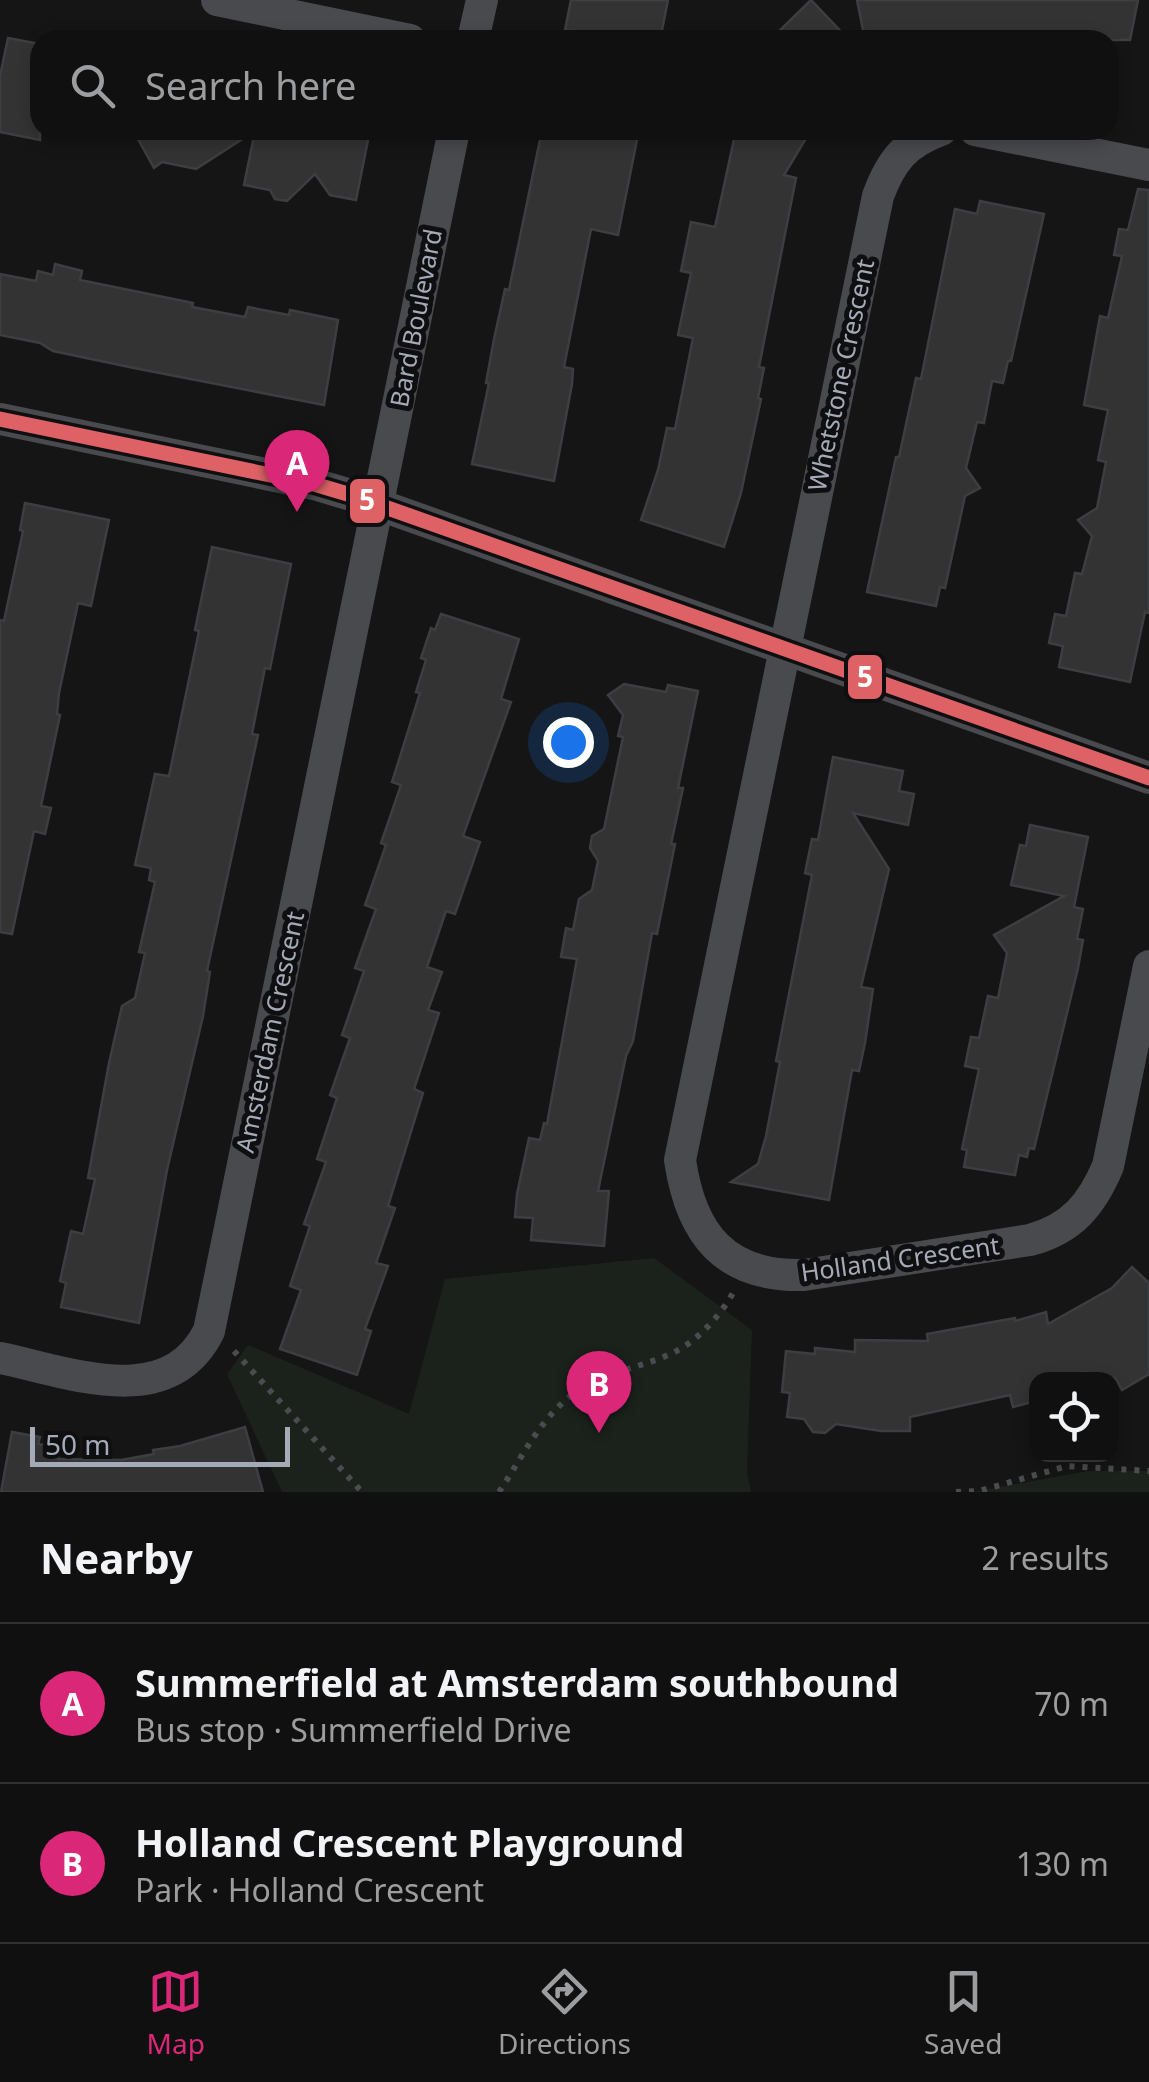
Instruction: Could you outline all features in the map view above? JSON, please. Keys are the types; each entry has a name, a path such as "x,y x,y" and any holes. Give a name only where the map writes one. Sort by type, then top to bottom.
{"street":[{"path":"217,0 362,30"},
{"path":"475,30 482,0"},
{"name":"Bard Boulevard","path":"378,506 452,140"},
{"name":"Whetstone Crescent","path":"784,649 878,196 896,157 919,140"},
{"path":"1023,140 1149,166"},
{"path":"0,419 314,484 1149,778"},
{"name":"Amsterdam Crescent","path":"0,1358 116,1382 144,1381 169,1373 192,1359 209,1331 378,506"},
{"name":"Holland Crescent","path":"784,649 680,1160 688,1204 711,1242 748,1268 774,1276 804,1275 1030,1240 1066,1226 1095,1196 1108,1166 1149,966"}],"path":[{"path":"499,1492 552,1412 599,1378 688,1344 730,1300 748,1268"},
{"path":"233,1350 362,1492"},
{"path":"956,1492 979,1491 1067,1466 1149,1471"}],"shaded area":[{"path":"654,1258 752,1330 747,1472 751,1492 282,1492 227,1374 248,1345 409,1414 445,1279"},
{"path":"1088,1471 1149,1471 1149,1492 972,1492"}],"building":[{"path":"571,0 668,0 662,30 565,30"},
{"path":"811,0 840,30 780,30"},
{"path":"857,0 1138,0 1130,40 1119,40 1119,30 863,30"},
{"path":"8,38 30,42 30,138 0,132 0,76"},
{"path":"139,140 241,140 196,169 162,162 154,168"},
{"path":"253,140 368,140 356,200 330,195 315,174 287,201 275,199 270,190 244,185"},
{"path":"540,140 637,140 618,235 591,229 564,367 573,369 572,384 554,481 472,464 494,339 505,289 509,290"},
{"path":"734,140 805,140 784,175 796,178 759,367 764,368 758,398 761,399 741,493 724,547 641,520 667,428 675,429 693,338 678,335 691,273 681,271 691,222 715,227"},
{"path":"1138,189 1149,190 1149,613 1145,612 1130,682 1059,667 1063,646 1049,643 1055,614 1066,616 1075,573 1082,574 1092,536 1078,520 1097,508 1106,462 1098,460 1108,410 1084,405 1100,316 1108,318 1122,256 1114,255 1119,229 1128,230"},
{"path":"980,201 1044,214 1011,361 1003,383 992,381 984,423 977,422 966,468 980,488 965,496 945,588 940,587 936,606 867,592 916,378 921,379 955,209 977,214"},
{"path":"55,264 82,271 80,280 193,303 192,307 245,317 248,307 289,315 290,310 338,320 324,405 53,351 40,343 0,335 0,274 36,281 38,271 53,275"},
{"path":"25,503 109,520 91,606 78,603 41,806 51,808 45,834 34,831 12,934 0,932 0,620 4,621"},
{"path":"212,547 291,564 270,669 265,668 252,734 258,735 207,971 210,972 203,1016 167,1170 139,1323 61,1307 66,1283 60,1281 71,1231 83,1234 95,1179 88,1178 109,1063 122,1006 135,998 145,953 139,952 155,882 149,880 151,868 135,865 155,774 169,776"},
{"path":"441,614 519,639 501,699 511,702 463,836 480,842 455,914 446,911 427,967 442,972 428,1010 439,1013 414,1089 423,1093 388,1206 395,1208 376,1263 388,1266 365,1329 371,1331 357,1375 280,1349 301,1290 290,1286 310,1226 304,1224 326,1162 317,1159 337,1098 330,1095 350,1038 342,1035 364,971 355,968 376,909 365,905 401,785 392,782 420,693 416,692 426,660 421,658 431,628 435,630"},
{"path":"624,684 666,692 668,685 698,691 678,788 683,788 671,844 675,844 657,934 652,933 633,1041 626,1056 598,1191 609,1191 604,1246 531,1240 533,1218 515,1217 517,1194 529,1138 540,1140 544,1123 547,1124 577,959 561,957 566,928 573,930 579,899 592,890 598,861 590,848 592,836 604,829 623,737 618,736 623,715 608,695"},
{"path":"833,757 903,771 899,791 914,794 908,825 853,813 889,869 861,987 873,989 865,1043 859,1071 852,1070 829,1200 731,1182 758,1164 766,1136 780,1062 776,1061 812,875 805,873 812,839 818,840"},
{"path":"1030,825 1088,837 1074,907 1083,909 1077,939 1083,940 1078,968 1034,1149 1029,1148 1027,1157 1019,1155 1015,1175 964,1167 967,1150 962,1149 979,1069 965,1066 971,1037 979,1038 988,996 998,998 1007,953 994,935 1064,896 1011,885 1020,845 1026,846"},
{"path":"1132,1267 1149,1283 1149,1374 1122,1390 1119,1372 1029,1372 1029,1403 1013,1407 1010,1395 910,1417 910,1431 836,1424 825,1433 813,1432 804,1419 787,1417 790,1393 782,1392 786,1351 815,1354 815,1348 855,1352 855,1340 928,1341 927,1334 1015,1321 1046,1312 1048,1324 1112,1288"},
{"path":"245,1427 263,1492 1,1492 12,1432 40,1437 38,1444 60,1448 58,1459 121,1460"}],"transit line":[{"name":"5","path":"0,419 351,495 1149,778"}],"place":[{"name":"Summerfield at Amsterdam southbound","path":"297,512"},
{"name":"Holland Crescent Playground","path":"599,1433"}]}
